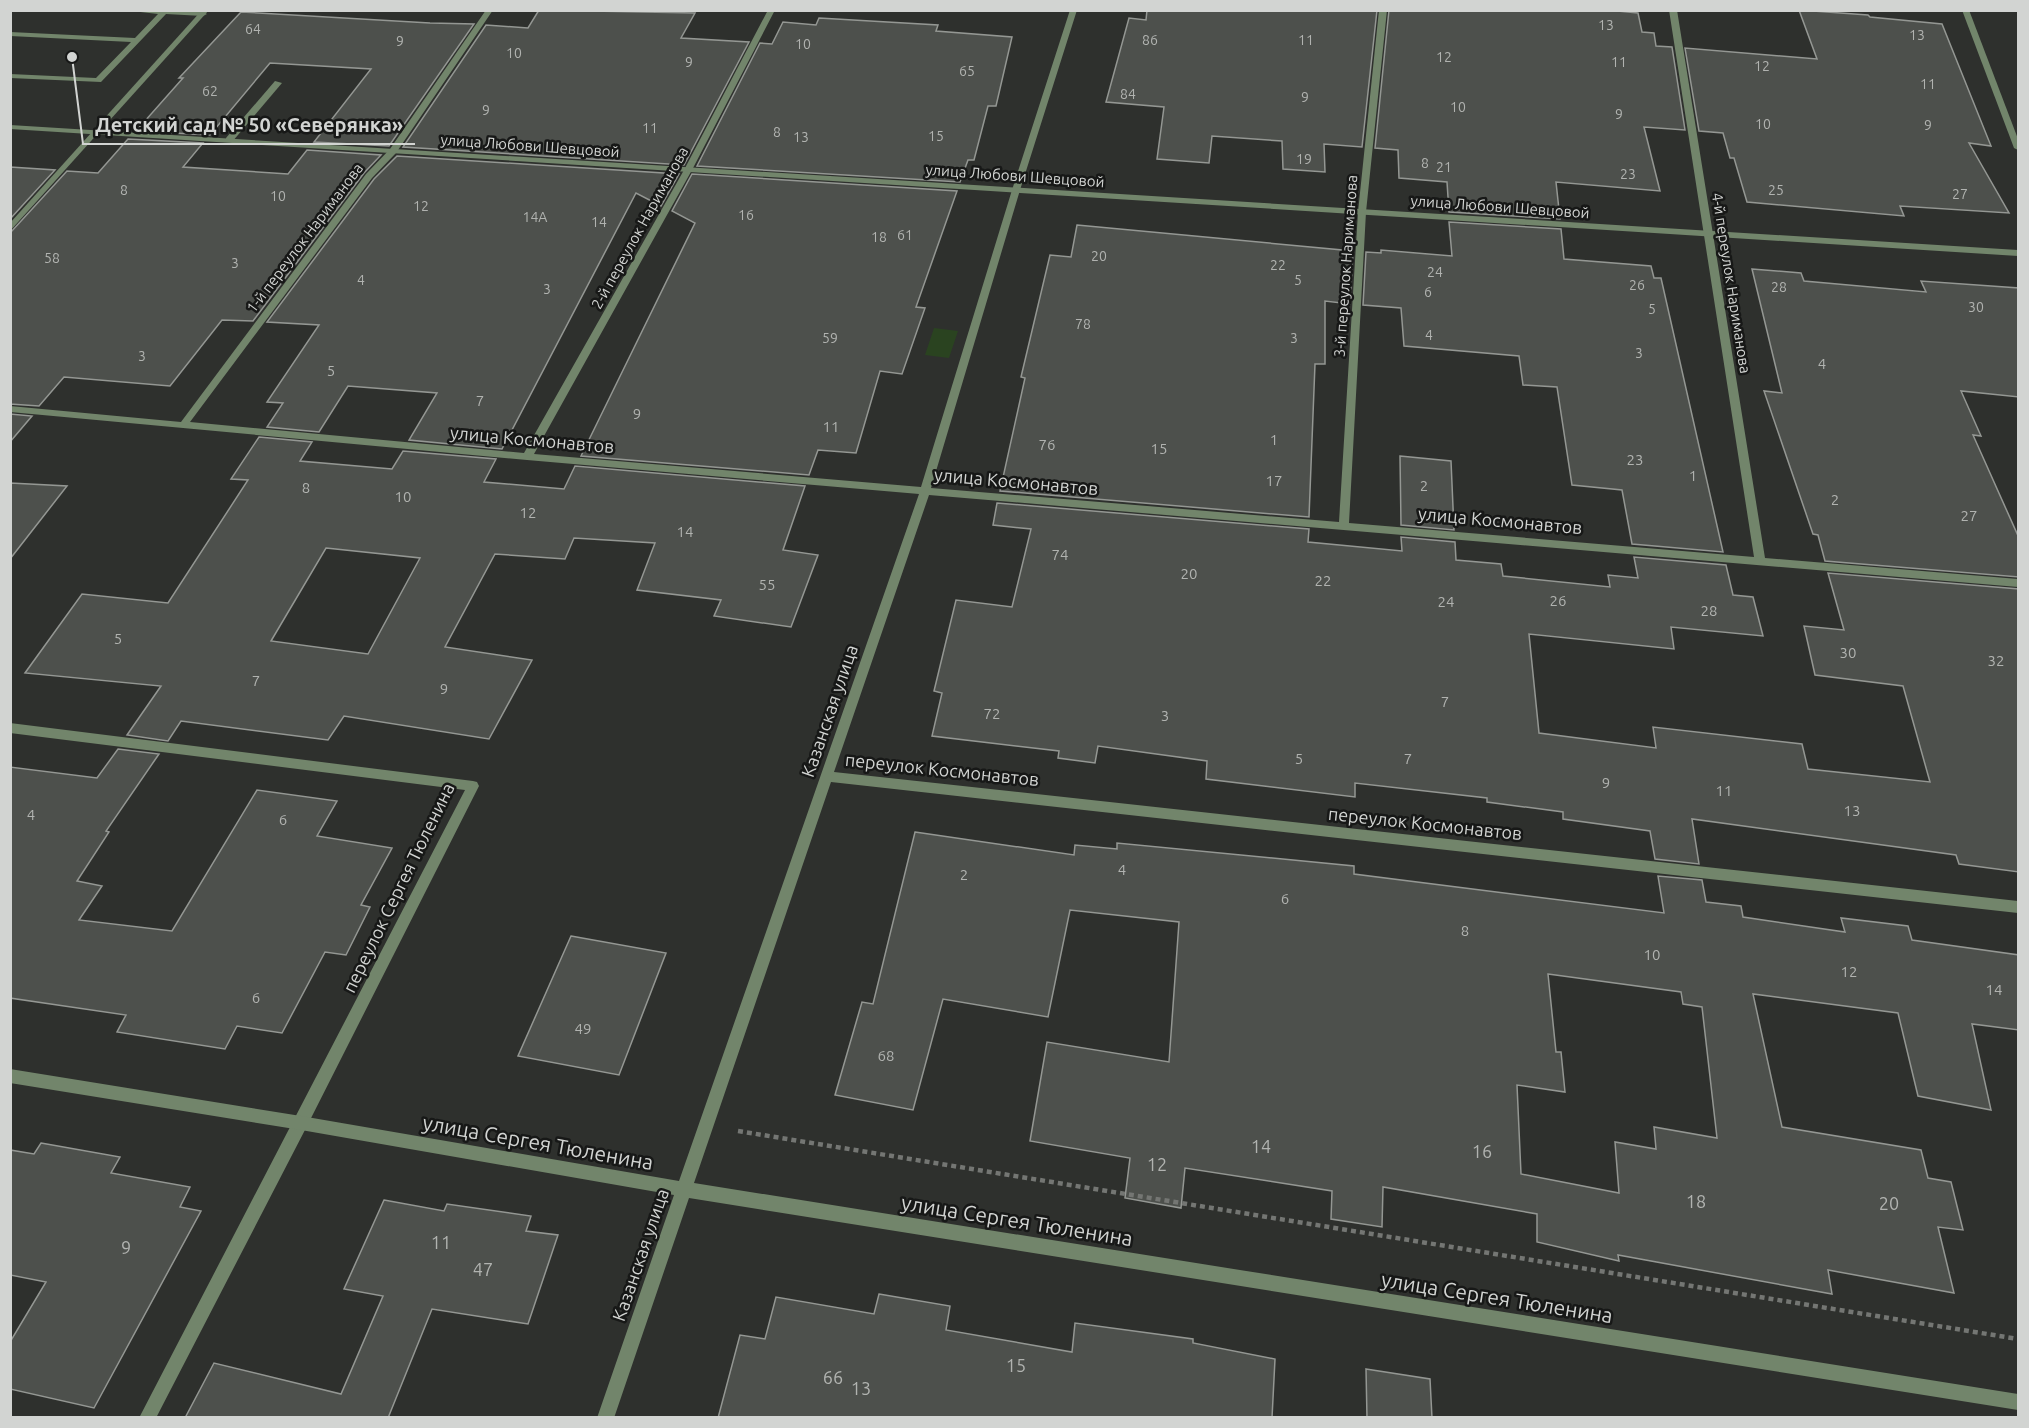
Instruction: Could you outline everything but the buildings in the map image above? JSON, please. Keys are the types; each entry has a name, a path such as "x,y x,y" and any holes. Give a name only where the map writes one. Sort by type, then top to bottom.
{"street":[{"path":"126,10 204,12"},
{"name":"1-й переулок Нариманова","path":"184,424 369,176 393,151 490,10"},
{"name":"2-й переулок Нариманова","path":"527,457 688,170 772,10"},
{"name":"Казанская улица","path":"605,1418 925,491 1016,190 1074,10"},
{"name":"3-й переулок Нариманова","path":"1344,524 1362,212 1383,10"},
{"name":"4-й переулок Нариманова","path":"1672,10 1760,560"},
{"path":"1965,10 2019,148"},
{"path":"10,76 98,80 164,12"},
{"path":"10,229 204,12"},
{"path":"10,34 138,40"},
{"path":"229,140 278,83"},
{"name":"улица Любови Шевцовой","path":"10,127 2019,254"},
{"name":"улица Космонавтов","path":"10,409 527,457 1344,524 2019,583"},
{"name":"переулок Сергея Тюленина","path":"10,728 473,786 302,1123 147,1418"},
{"name":"переулок Космонавтов","path":"827,776 2019,907"},
{"name":"улица Сергея Тюленина","path":"10,1076 302,1123 683,1189 2019,1402"}],"path":[{"path":"704,1126 2019,1339"}],"green space":[{"path":"934,328 958,331 949,358 925,355"}],"place":[{"name":"Детский сад № 50 «Северянка»","path":"72,57"}]}
